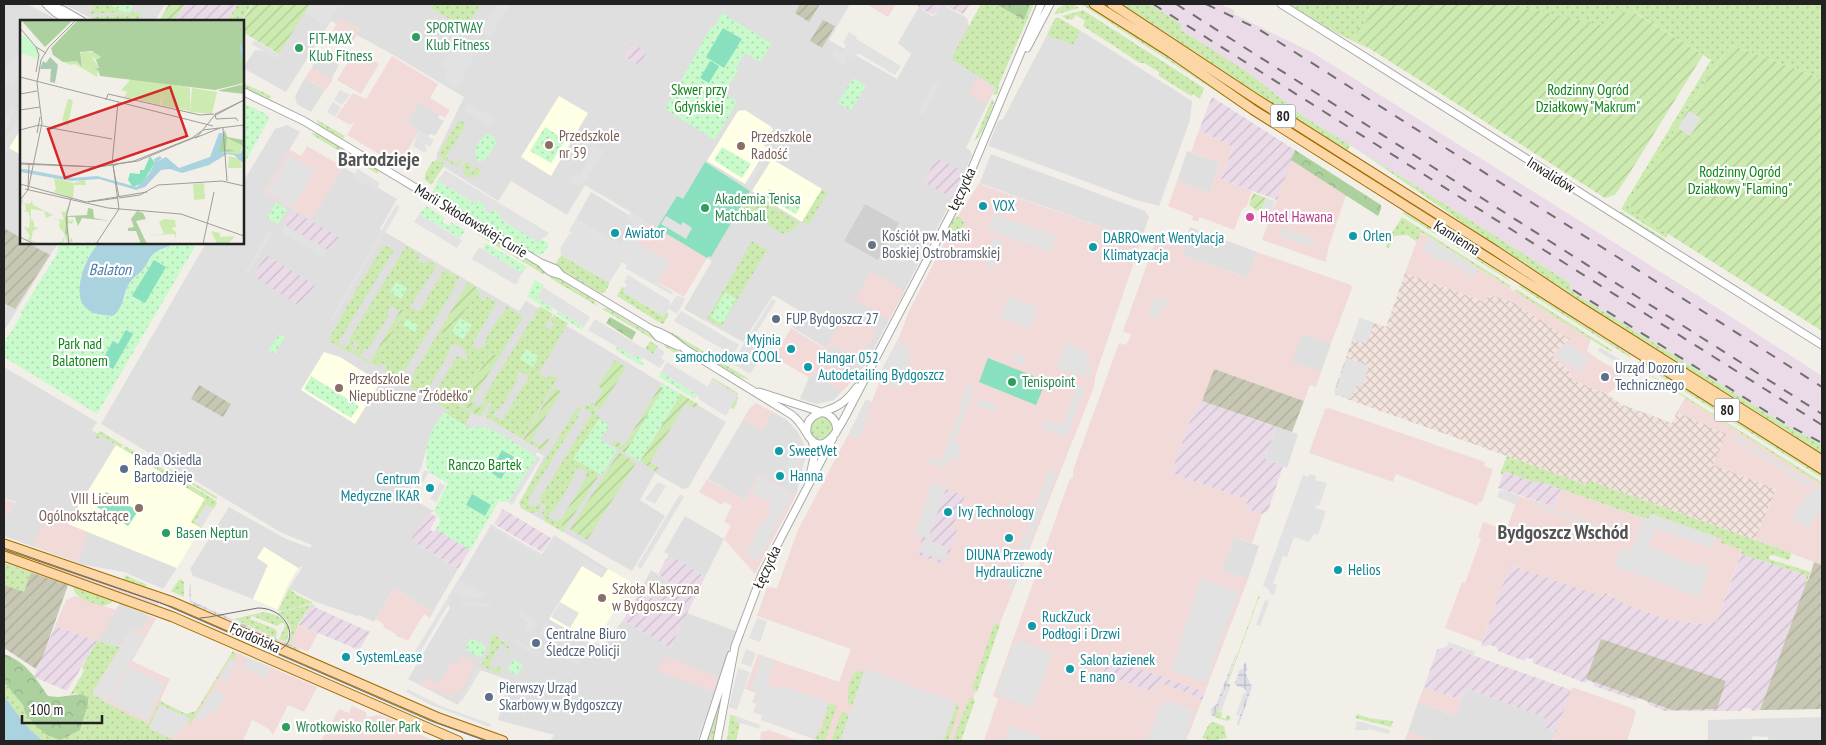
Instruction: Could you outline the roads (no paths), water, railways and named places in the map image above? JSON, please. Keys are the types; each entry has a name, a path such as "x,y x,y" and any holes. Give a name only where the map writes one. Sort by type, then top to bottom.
{"main road":[{"name":"Kamienna","path":"1094,4 1170,52 1260,114 1822,469"},
{"name":"Kamienna","path":"1112,4 1256,99 1822,460"},
{"name":"Fordońska","path":"4,544 186,607 430,714 503,741"},
{"name":"Fordońska","path":"4,556 171,616 458,741"},
{"path":"162,598 161,607 171,616 186,607"}],"street":[{"path":"46,4 67,20"},
{"path":"46,4 63,10 80,20"},
{"path":"1049,7 1056,4"},
{"name":"Inwalidów","path":"1281,4 1822,344"},
{"name":"Łęczycka","path":"703,741 729,659 762,574 961,195 1040,5"},
{"name":"Łęczycka","path":"1011,76 1049,7"},
{"name":"Marii Skłodowskiej-Curie","path":"244,92 304,121 541,263 553,274 561,275 651,329 669,343 685,349 751,389 760,397 796,419 810,436"},
{"name":"Łęczycka","path":"821,412 838,406 864,379"},
{"name":"Marii Skłodowskiej-Curie","path":"751,389 821,412"},
{"path":"821,412 834,420 836,430 834,436 827,442 821,443 810,436 809,421 814,415 821,412"},
{"name":"Łęczycka","path":"805,492 815,456 810,436"},
{"name":"Łęczycka","path":"717,741 735,646"}],"water":[{"name":"Balaton","path":"98,244 172,244 152,255 143,270 130,282 119,310 112,316 91,312 81,301 80,284 82,274"},
{"path":"4,696 28,728 43,741 4,741"}],"tram line":[{"path":"4,548 161,603 431,721 486,741"},
{"path":"200,618 258,608 270,610 285,621 290,637 287,644 280,650 270,652"}],"railway":[{"path":"1153,4 1822,425"},
{"path":"1176,4 1822,414"},
{"path":"1206,4 1260,30 1822,387"},
{"path":"1573,290 1788,425 1822,443"}],"place":[{"name":"SPORTWAY Klub Fitness","path":"416,37"},
{"name":"FIT-MAX Klub Fitness","path":"299,48"},
{"name":"Przedszkole nr 59","path":"549,145"},
{"name":"Przedszkole Radość","path":"741,146"},
{"name":"VOX","path":"983,206"},
{"name":"Akademia Tenisa Matchball","path":"705,208"},
{"name":"Hotel Hawana","path":"1250,217"},
{"name":"Awiator","path":"615,233"},
{"name":"Orlen","path":"1353,236"},
{"name":"Kościół pw. Matki Boskiej Ostrobramskiej","path":"872,245"},
{"name":"DABROwent Wentylacja Klimatyzacja","path":"1093,247"},
{"name":"FUP Bydgoszcz 27","path":"776,319"},
{"name":"Myjnia samochodowa COOL","path":"791,349"},
{"name":"Hangar 052 Autodetailing Bydgoszcz","path":"808,367"},
{"name":"Urząd Dozoru Technicznego","path":"1605,377"},
{"name":"Tenispoint","path":"1012,382"},
{"name":"Przedszkole Niepubliczne \"Źródełko\"","path":"339,388"},
{"name":"SweetVet","path":"779,451"},
{"name":"Rada Osiedla Bartodzieje","path":"124,469"},
{"name":"Hanna","path":"780,476"},
{"name":"Centrum Medyczne IKAR","path":"430,488"},
{"name":"VIII Liceum Ogólnokształcące","path":"139,508"},
{"name":"Ivy Technology","path":"948,512"},
{"name":"Basen Neptun","path":"166,533"},
{"name":"DIUNA Przewody Hydrauliczne","path":"1009,538"},
{"name":"Helios","path":"1338,570"},
{"name":"Szkoła Klasyczna w Bydgoszczy","path":"602,598"},
{"name":"RuckZuck Podłogi i Drzwi","path":"1032,626"},
{"name":"Centralne Biuro Śledcze Policji","path":"536,643"},
{"name":"SystemLease","path":"346,657"},
{"name":"Salon łazienek E nano","path":"1070,669"},
{"name":"Pierwszy Urząd Skarbowy w Bydgoszczy","path":"489,697"},
{"name":"Wrotkowisko Roller Park","path":"286,727"}],"district":[{"name":"Bartodzieje","path":"379,159"},
{"name":"Bydgoszcz Wschód","path":"1563,532"}],"park label":[{"name":"Skwer przy Gdyńskiej","path":"699,98"},
{"name":"Rodzinny Ogród Działkowy \"Makrum\"","path":"1588,98"},
{"name":"Rodzinny Ogród Działkowy \"Flaming\"","path":"1740,180"},
{"name":"Park nad Balatonem","path":"80,352"},
{"name":"Ranczo Bartek","path":"485,465"}]}
